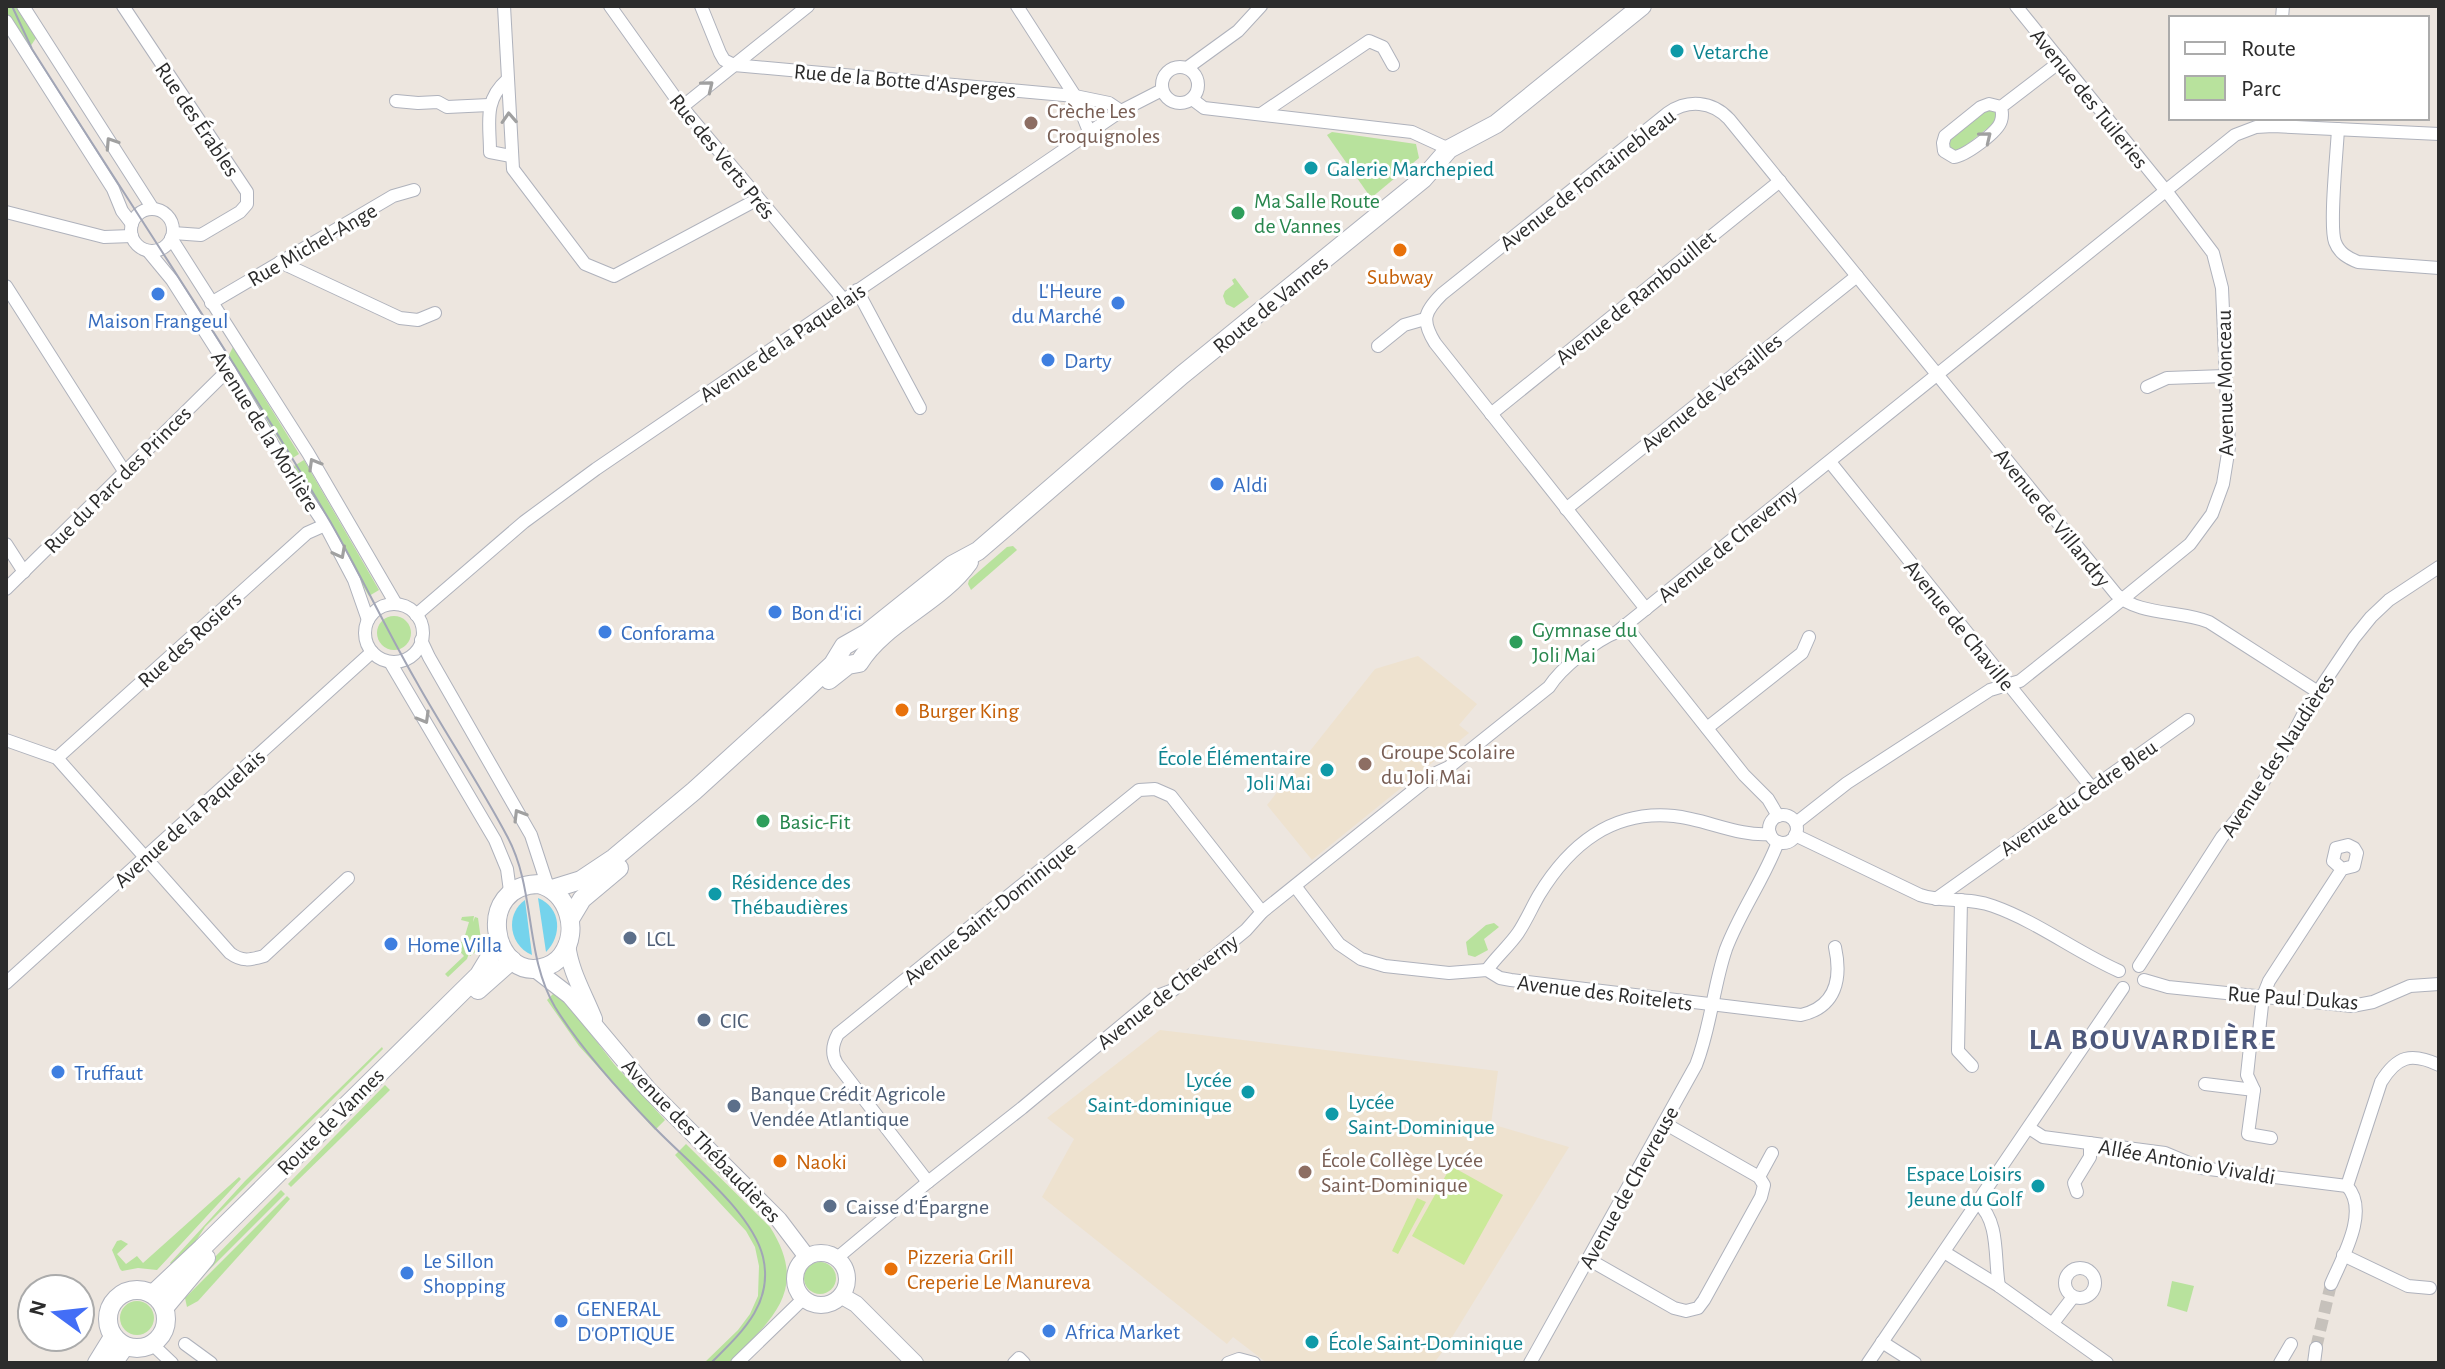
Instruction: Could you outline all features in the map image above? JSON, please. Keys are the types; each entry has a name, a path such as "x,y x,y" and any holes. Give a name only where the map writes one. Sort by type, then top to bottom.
{"main road":[{"name":"Route de Vannes","path":"550,888 573,884 591,874 646,832 791,703 851,655 867,649 960,575 978,551 1182,375 1423,179 1449,149 1496,124 1642,6"},
{"name":"Route de Vannes","path":"570,919 582,899 742,761 851,655"},
{"path":"532,884 550,888 563,901 570,919 567,944 556,962 535,969 526,968 512,960 499,942 498,915 501,904 510,891 532,884"},
{"name":"Route de Vannes","path":"158,1301 202,1248 479,975 499,942"},
{"name":"Route de Vannes","path":"158,1301 209,1256 490,978 512,960"},
{"path":"97,1363 129,1347 164,1328 166,1317 158,1301 134,1289 116,1298 107,1315 109,1327 129,1347"},
{"path":"113,1363 129,1347"}],"street":[{"path":"23,6 153,209"},
{"name":"Rue des Érables","path":"123,6 247,192 247,204 240,212 201,235 172,236"},
{"path":"504,6 513,169 585,264 614,276 758,199"},
{"name":"Rue des Verts Prés","path":"610,6 682,107 844,300"},
{"path":"701,6 720,53 724,60 734,65"},
{"path":"682,107 808,6"},
{"path":"1017,6 1075,96 1090,134"},
{"name":"Avenue des Tuileries","path":"2016,6 2165,190"},
{"path":"1187,68 1196,76 1198,88 1192,99 1175,103 1162,90 1166,74 1175,68 1187,68 1238,31 1258,7"},
{"path":"6,21 113,189 137,246 148,251 163,248 172,236 170,219 163,212 153,209 139,213 132,230"},
{"path":"1261,114 1369,41 1383,47 1393,65"},
{"path":"2001,107 2061,61"},
{"name":"Rue de la Botte d'Asperges","path":"734,65 1075,96 1109,103 1121,111"},
{"path":"507,80 495,90 489,105 490,152 511,156"},
{"name":"Avenue de la Paquelais","path":"416,615 524,522 596,469 1121,111 1162,90"},
{"path":"1192,99 1204,108 1412,132 1449,149"},
{"path":"396,101 438,102 447,107 489,105"},
{"path":"1989,104 2001,107 2002,119 1997,128 1965,154 1954,157 1944,151 1945,136 1981,107 1989,104"},
{"name":"Avenue de Fontainebleau","path":"1378,346 1404,325 1425,319 1442,294 1676,107 1705,105 1724,113 1937,375"},
{"name":"Avenue de Cheverny","path":"837,1258 1157,996 1173,990 1246,930 1262,912 1434,774 1449,767 1549,687 1555,677 1646,609 2235,135 2264,122 2439,134"},
{"path":"2338,129 2333,231 2339,249 2358,262 2439,268"},
{"name":"Avenue de Rambouillet","path":"1491,414 1780,181"},
{"name":"Rue Michel-Ange","path":"211,303 393,196 414,190"},
{"name":"Avenue Monceau","path":"1796,829 1847,783 1990,690 2020,681 2190,544 2216,506 2226,473 2229,447 2222,288 2219,270 2206,241 2165,190"},
{"path":"6,212 104,237 132,230"},
{"name":"Avenue de la Morlière","path":"172,236 211,303 308,453 396,604"},
{"name":"Avenue de la Morlière","path":"148,251 172,280 325,525 354,580 368,620"},
{"path":"280,262 400,318 418,320 435,313"},
{"name":"Avenue de Versailles","path":"1566,509 1857,276"},
{"path":"6,286 124,471"},
{"path":"857,290 920,408"},
{"path":"1425,319 1428,333 1435,343 1646,609"},
{"name":"Rue du Parc des Princes","path":"6,589 230,371"},
{"name":"Avenue de Villandry","path":"1937,375 2122,600 2209,622 2318,692"},
{"path":"2147,387 2167,378 2225,376"},
{"name":"Avenue de Chaville","path":"1830,462 2092,788"},
{"name":"Rue des Rosiers","path":"57,758 307,533 325,525"},
{"path":"6,544 24,572"},
{"name":"Avenue des Naudières","path":"2139,966 2222,837 2247,807 2354,638 2371,617 2397,594 2439,567"},
{"path":"396,604 407,607 416,615 422,627 421,640 417,650 408,658 390,662 372,652 365,637 368,620 380,608 396,604"},
{"path":"1625,625 1744,775 1768,799 1778,816"},
{"path":"1707,728 1802,653 1809,637"},
{"path":"421,640 531,835 550,888"},
{"name":"Avenue de la Paquelais","path":"6,983 372,652"},
{"path":"390,662 495,840 507,869 510,891"},
{"name":"Avenue du Cèdre Bleu","path":"1936,899 2188,720"},
{"path":"6,740 57,758 239,960 264,956 348,878"},
{"name":"Avenue Saint-Dominique","path":"928,1182 837,1064 833,1054 838,1034 1139,790 1155,789 1171,796 1262,912"},
{"path":"1487,970 1520,931 1546,884 1562,865 1593,834 1613,823 1639,816 1671,816 1707,821 1789,842 1796,829"},
{"path":"1778,816 1790,817 1796,829 1920,895 1996,906 2119,971"},
{"path":"1774,838 1771,824 1778,816"},
{"name":"Avenue de Chevreuse","path":"1530,1363 1696,1065 1709,1026 1727,947 1774,838"},
{"path":"2271,1138 2248,1134 2254,1090 2247,1075 2250,1047 2259,1032 2263,996 2269,981 2342,869"},
{"path":"1969,875 1975,901"},
{"name":"Avenue des Roitelets","path":"1295,886 1339,944 1361,959 1385,966 1449,973 1487,970 1511,980 1801,1015 1824,1007 1832,997 1839,963 1835,947"},
{"path":"1961,900 1958,1051 1972,1066"},
{"name":"Avenue des Thébaudières","path":"567,944 573,971 596,1024"},
{"path":"2128,964 2139,966 2144,972 2141,986 2134,991 2123,988 2118,979 2119,971 2128,964"},
{"name":"Avenue des Thébaudières","path":"535,969 562,989 596,1024 648,1089 779,1220 807,1257"},
{"name":"Rue Paul Dukas","path":"2144,980 2168,987 2352,1006 2373,1002 2410,986 2439,984"},
{"path":"1868,1363 2123,988"},
{"path":"2331,1284 2352,1234 2357,1205 2353,1192 2347,1186 2381,1082 2388,1070 2400,1060 2416,1056 2439,1065"},
{"path":"2205,1084 2254,1090"},
{"path":"1588,1259 1674,1308 1686,1311 1698,1308 1704,1300 1761,1197 1764,1185 1759,1177 1664,1123"},
{"name":"Allée Antonio Vivaldi","path":"2029,1128 2043,1137 2165,1153 2201,1168 2347,1186"},
{"path":"2077,1192 2074,1183 2090,1157 2090,1143"},
{"path":"1759,1177 1772,1153"},
{"path":"1978,1203 1990,1217 1999,1286"},
{"path":"1944,1252 1999,1286 2107,1363"},
{"path":"824,1253 837,1258 847,1273 847,1285 842,1296 824,1306 803,1299 795,1280 799,1265 807,1257 824,1253"},
{"path":"2343,1255 2408,1286 2430,1288"},
{"path":"1972,1269 1996,1265"},
{"path":"842,1296 856,1304 915,1363"},
{"path":"2053,1323 2073,1297"},
{"path":"737,1363 803,1299"},
{"path":"1882,1342 1915,1363"},
{"path":"185,1344 211,1363"},
{"path":"2280,1363 2291,1344"},
{"path":"129,1347 172,1363"},
{"path":"2314,1363 2316,1348"},
{"path":"1014,1363 1019,1358 1024,1363"},
{"path":"1228,1363 1239,1359 1254,1363"}],"shaded area":[{"name":"Groupe Scolaire du Joli Mai","path":"1418,656 1477,704 1459,725 1469,733 1312,860 1267,805 1375,669"},
{"name":"École Collège Lycée Saint-Dominique","path":"1160,1030 1498,1071 1491,1124 1569,1147 1434,1363 1267,1363 1233,1337 1227,1344 1042,1197 1074,1139 1047,1118"}],"green space":[{"path":"6,6 15,6 36,38 30,47 6,12"},
{"path":"1988,109 1997,116 1994,123 1960,150 1949,148 1951,137"},
{"path":"1332,132 1416,144 1419,158 1371,198 1327,135"},
{"path":"1235,278 1249,297 1234,308 1226,304 1223,296 1234,284 1232,280"},
{"path":"233,347 299,454 291,459 228,357"},
{"path":"304,460 379,590 369,596 294,466"},
{"path":"1013,546 1017,550 971,590 969,580 1007,547"},
{"path":"394,616 406,621 411,633 406,645 394,650 382,645 377,633 382,621"},
{"path":"474,916 473,922 475,917 478,918 482,947 470,956 469,953 467,959 448,977 445,974 464,956 454,945 455,941 463,942 469,922 461,920 462,917"},
{"path":"1494,923 1499,927 1484,939 1488,950 1475,957 1468,955 1466,942 1486,925"},
{"path":"555,992 665,1120 655,1130 579,1046 547,1000"},
{"path":"382,1047 205,1227 192,1247 171,1264 245,1181"},
{"path":"385,1085 390,1090 291,1187 288,1184"},
{"path":"686,1144 770,1227 787,1269 781,1302 759,1332 729,1363 704,1363 750,1314 758,1296 759,1266 755,1247 746,1231 675,1155"},
{"path":"1451,1166 1503,1195 1464,1265 1412,1236"},
{"path":"239,1177 241,1179 157,1270 120,1269 112,1250 117,1241 128,1244 117,1254 126,1264 137,1256 143,1263"},
{"path":"281,1190 285,1194 196,1283 207,1265"},
{"path":"287,1196 290,1199 198,1301 187,1307 185,1298"},
{"path":"1417,1198 1426,1202 1398,1254 1392,1251"},
{"path":"820,1262 831,1267 836,1278 831,1289 820,1294 809,1289 804,1278 809,1267"},
{"path":"2172,1281 2194,1286 2187,1312 2167,1306"},
{"path":"137,1301 149,1306 154,1318 149,1330 137,1335 125,1330 120,1318 125,1306"}],"water":[{"path":"538,898 552,908 557,923 555,938 546,952"},
{"path":"525,900 532,955 519,945 512,930 514,914"}],"tunnel":[{"path":"2316,1348 2331,1284"}],"tram line":[{"path":"12,6 32,49 221,344 331,523 405,661 507,836 522,878 538,965 555,1007 602,1070 732,1205 756,1240 763,1257 765,1274 759,1303 744,1329 711,1363"}],"place":[{"name":"Vetarche","path":"1677,51"},
{"name":"Crèche Les Croquignoles","path":"1031,123"},
{"name":"Galerie Marchepied","path":"1311,168"},
{"name":"Ma Salle Route de Vannes","path":"1238,213"},
{"name":"Subway","path":"1400,250"},
{"name":"Maison Frangeul","path":"158,294"},
{"name":"L'Heure du Marché","path":"1118,303"},
{"name":"Darty","path":"1048,360"},
{"name":"Aldi","path":"1217,484"},
{"name":"Bon d'ici","path":"775,612"},
{"name":"Conforama","path":"605,632"},
{"name":"Gymnase du Joli Mai","path":"1516,642"},
{"name":"Burger King","path":"902,710"},
{"name":"Groupe Scolaire du Joli Mai","path":"1365,764"},
{"name":"École Élémentaire Joli Mai","path":"1327,770"},
{"name":"Basic-Fit","path":"763,821"},
{"name":"Résidence des Thébaudières","path":"715,894"},
{"name":"LCL","path":"630,938"},
{"name":"Home Villa","path":"391,944"},
{"name":"CIC","path":"704,1020"},
{"name":"Truffaut","path":"58,1072"},
{"name":"Lycée Saint-dominique","path":"1248,1092"},
{"name":"Banque Crédit Agricole Vendée Atlantique","path":"734,1106"},
{"name":"Lycée Saint-Dominique","path":"1332,1114"},
{"name":"Naoki","path":"780,1161"},
{"name":"École Collège Lycée Saint-Dominique","path":"1305,1172"},
{"name":"Espace Loisirs Jeune du Golf","path":"2038,1186"},
{"name":"Caisse d'Épargne","path":"830,1206"},
{"name":"Pizzeria Grill Creperie Le Manureva","path":"891,1269"},
{"name":"Le Sillon Shopping","path":"407,1273"},
{"name":"GENERAL D'OPTIQUE","path":"561,1321"},
{"name":"Africa Market","path":"1049,1331"},
{"name":"École Saint-Dominique","path":"1312,1342"}],"district":[{"name":"LA BOUVARDIÈRE","path":"2153,1039"}]}
